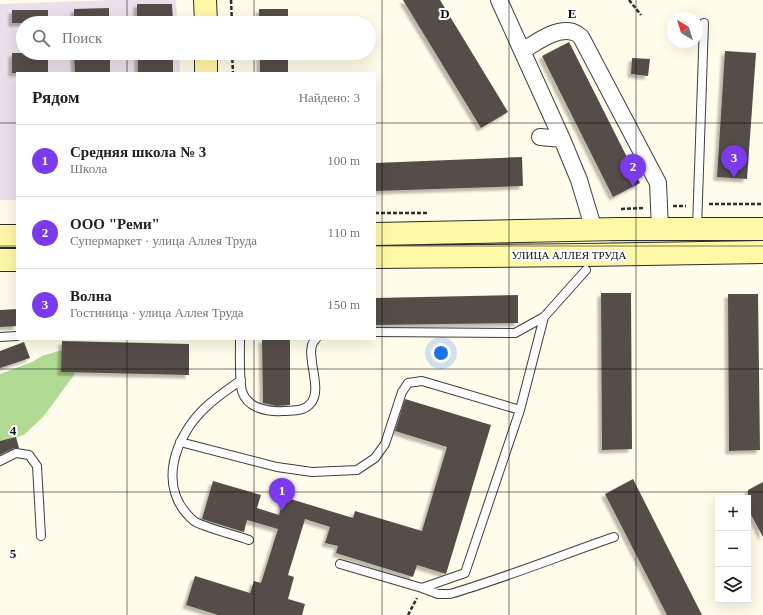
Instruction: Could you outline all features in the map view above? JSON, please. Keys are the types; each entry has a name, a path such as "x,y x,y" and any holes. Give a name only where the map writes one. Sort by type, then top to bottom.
{"street":[{"path":"205,0 206,16"},
{"path":"499,0 579,180 594,230"},
{"path":"522,51 550,36 561,32 572,32 581,37 658,183 660,229"},
{"path":"206,60 206,72"},
{"path":"540,137 562,139"},
{"name":"УЛИЦА АЛЛЕЯ ТРУДА","path":"376,234 660,229 763,229"},
{"path":"0,236 16,236"},
{"name":"УЛИЦА АЛЛЕЯ ТРУДА","path":"376,257 763,252"},
{"path":"0,260 16,260"}],"lane":[{"path":"697,229 704,22"},
{"path":"376,332 516,333 544,317 586,270"},
{"path":"422,588 465,573 520,410 544,317"},
{"path":"0,338 16,336"},
{"path":"240,340 242,391 249,402 259,409 278,411 302,410 312,403 316,389 311,348 314,340"},
{"path":"241,380 206,406 189,427 175,453 172,481 176,497 181,508 195,522 249,540"},
{"path":"180,442 277,467 312,472 357,470 375,458 385,444 402,392 408,383 422,381 520,410"},
{"path":"0,461 16,454 29,455 37,466 41,536"},
{"path":"340,564 438,594 450,594 523,570 614,537"}],"path":[{"path":"231,0 232,16"},
{"path":"629,0 641,15"},
{"path":"232,60 233,72"},
{"path":"615,209 727,203 763,204"},
{"path":"376,213 430,213"},
{"path":"408,615 422,588"}],"shaded area":[{"path":"113,0 176,0 177,16 16,16 16,60 179,60 180,72 16,72 16,200 0,200 0,4"}],"green space":[{"path":"763,238 763,243 610,245 610,240"},
{"path":"533,241 533,246 376,248 376,243"},
{"path":"69,348 79,359 74,375 43,417 25,434 0,445 0,374 32,362 42,356"}],"building":[{"path":"403,0 440,0 508,112 481,128"},
{"path":"137,4 172,4 173,16 137,16"},
{"path":"109,8 109,16 74,16 74,9"},
{"path":"259,9 288,9 288,16 259,16"},
{"path":"12,10 48,10 48,16 16,16 16,23 12,23"},
{"path":"569,42 640,183 613,197 542,56"},
{"path":"725,51 756,53 747,179 717,177"},
{"path":"12,53 16,53 16,60 48,60 48,72 12,73"},
{"path":"632,58 650,59 648,76 631,74"},
{"path":"74,60 110,60 110,72 75,72"},
{"path":"138,60 173,60 173,72 138,72"},
{"path":"260,60 288,60 288,72 260,72"},
{"path":"522,157 523,186 376,191 376,163"},
{"path":"601,293 631,293 632,449 602,450"},
{"path":"728,294 758,294 760,450 729,451"},
{"path":"518,295 518,323 376,325 376,298"},
{"path":"16,309 16,326 0,327 0,310"},
{"path":"262,340 290,340 290,405 277,406 263,403"},
{"path":"62,341 189,344 189,375 61,372"},
{"path":"24,342 30,358 0,368 0,351"},
{"path":"405,399 491,425 446,574 417,565 413,577 336,553 338,546 325,543 330,527 305,519 288,575 294,577 288,599 305,604 302,615 218,615 186,605 195,576 250,593 254,581 261,583 278,529 247,520 244,532 202,519 213,481 261,495 257,508 279,515 284,497 353,518 355,511 422,531 447,447 395,431"},
{"path":"16,437 19,448 14,448 0,455 0,441"},
{"path":"633,479 702,615 667,615 605,494"},
{"path":"763,482 763,537 751,515 751,495 748,495 748,490"}],"place":[{"name":"Волна","path":"734,178"},
{"name":"ООО \"Реми\"","path":"633,187"},
{"name":"Средняя школа № 3","path":"282,511"}]}
